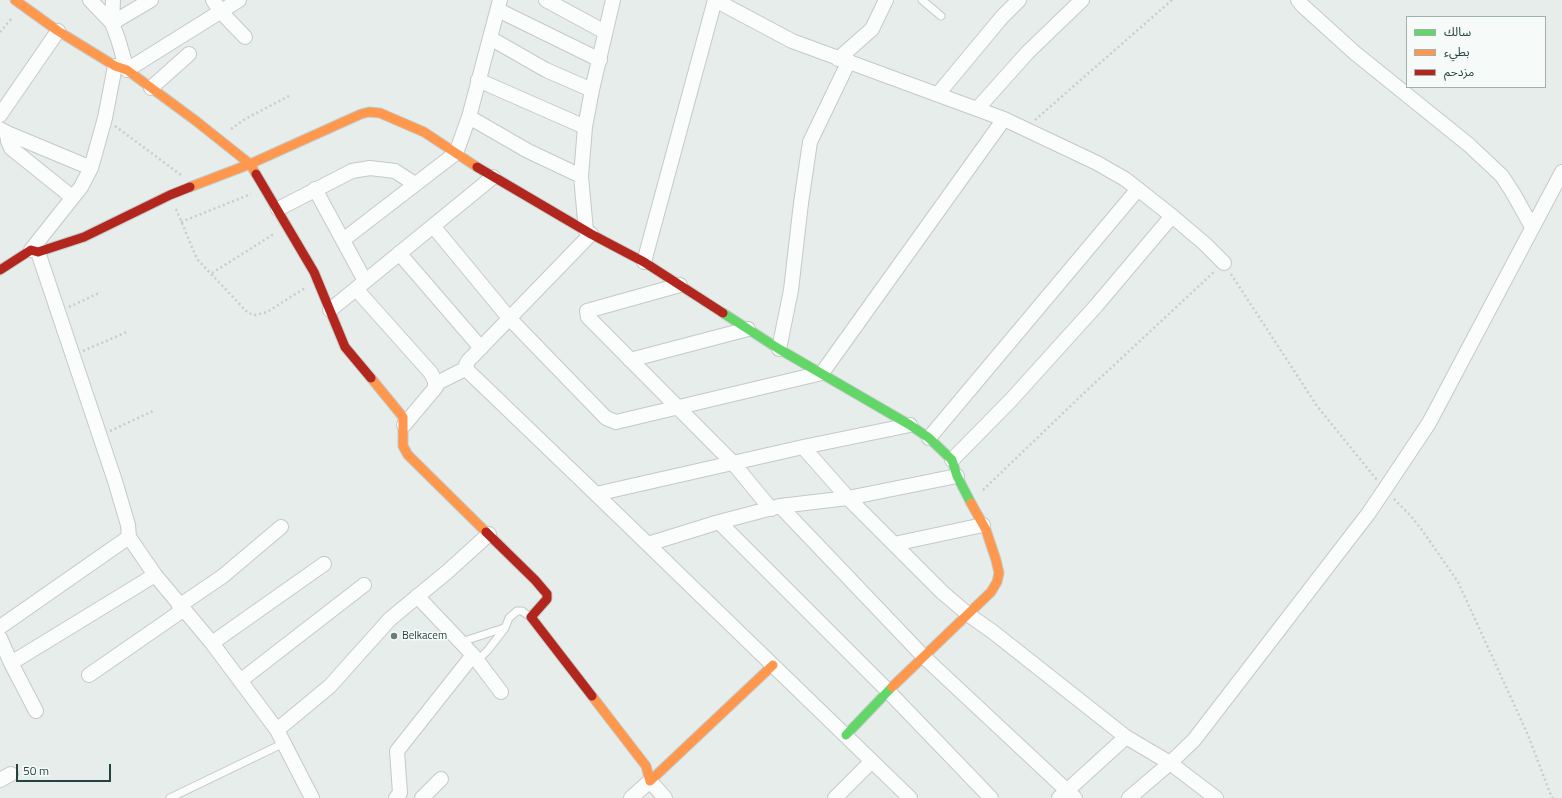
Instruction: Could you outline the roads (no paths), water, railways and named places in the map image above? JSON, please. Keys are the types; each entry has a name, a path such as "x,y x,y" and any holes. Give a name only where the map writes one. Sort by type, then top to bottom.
{"street":[{"path":"15,0 58,30 151,88 196,121 250,164 288,225 318,280 345,347 403,417 403,446 408,455 489,534 547,594 547,599 531,617 646,766 650,781 665,798"},
{"path":"90,0 112,23"},
{"path":"35,251 72,197 81,187 90,168 121,68 118,39 112,23 113,0"},
{"path":"112,23 151,0"},
{"path":"213,0 221,12 245,37"},
{"path":"121,68 221,12 239,0"},
{"path":"546,0 605,32"},
{"path":"613,0 585,127 581,176 588,232 468,361 468,372 910,798"},
{"path":"644,262 715,0 792,42 1004,119 1097,163 1125,179 1138,189 1205,244 1224,263"},
{"path":"779,349 791,290 801,202 810,142 843,60 872,29 886,0"},
{"path":"938,94 1002,17 1020,0"},
{"path":"977,109 1028,52 1082,0"},
{"path":"1298,0 1355,53 1442,123 1502,176 1532,227"},
{"path":"343,240 456,153 469,118 499,5 600,60"},
{"path":"0,115 58,30"},
{"path":"490,38 546,70 592,90"},
{"path":"151,88 190,54"},
{"path":"478,80 585,127"},
{"path":"0,270 35,251 84,237 170,195 250,164 361,114 369,112 380,113 424,132 493,177 588,232 644,262 779,349 910,425 929,438 952,460 958,476 983,525 996,560 999,573 997,582 991,592 969,615 888,691 846,735"},
{"path":"469,118 528,151 581,176"},
{"path":"433,226 509,318 606,418 616,422 822,373 1004,119"},
{"path":"4,131 90,168"},
{"path":"4,131 11,148 72,197"},
{"path":"278,209 352,171 370,168 395,171 415,184"},
{"path":"1134,796 1194,740 1363,520 1385,489 1429,423 1562,172"},
{"path":"330,310 493,177"},
{"path":"315,189 343,240 360,285 431,373 436,387 404,425"},
{"path":"929,438 1138,189"},
{"path":"952,460 1011,400 1096,306 1172,216"},
{"path":"35,251 73,355 100,436 128,525 129,537 155,575 181,608 212,643 277,730 312,798"},
{"path":"399,254 480,348"},
{"path":"680,285 587,311 588,317 924,657 1067,795 1126,737"},
{"path":"630,360 748,328"},
{"path":"435,384 467,368"},
{"path":"596,494 803,447 910,425"},
{"path":"803,447 848,498 943,593 969,615 993,632 1126,737 1170,763 1216,798"},
{"path":"648,544 719,522 776,508 848,498 958,476"},
{"path":"719,522 888,691 991,798"},
{"path":"894,544 983,525"},
{"path":"89,675 223,576 281,527"},
{"path":"277,730 330,686 402,607 447,572 489,534"},
{"path":"0,627 129,537"},
{"path":"212,643 324,564"},
{"path":"11,663 155,575"},
{"path":"240,681 364,584"},
{"path":"417,596 461,642 501,692"},
{"path":"0,638 36,711"},
{"path":"396,798 400,793 397,750 475,658"},
{"path":"631,798 773,665"},
{"path":"835,798 872,761"},
{"path":"422,798 442,778"}],"lane":[{"path":"922,0 941,16"},
{"path":"475,658 488,650 505,628 509,618 517,611 522,611 531,617"},
{"path":"461,642 505,628"},
{"path":"170,798 284,743"}],"place":[{"name":"Belkacem","path":"394,636"}]}
